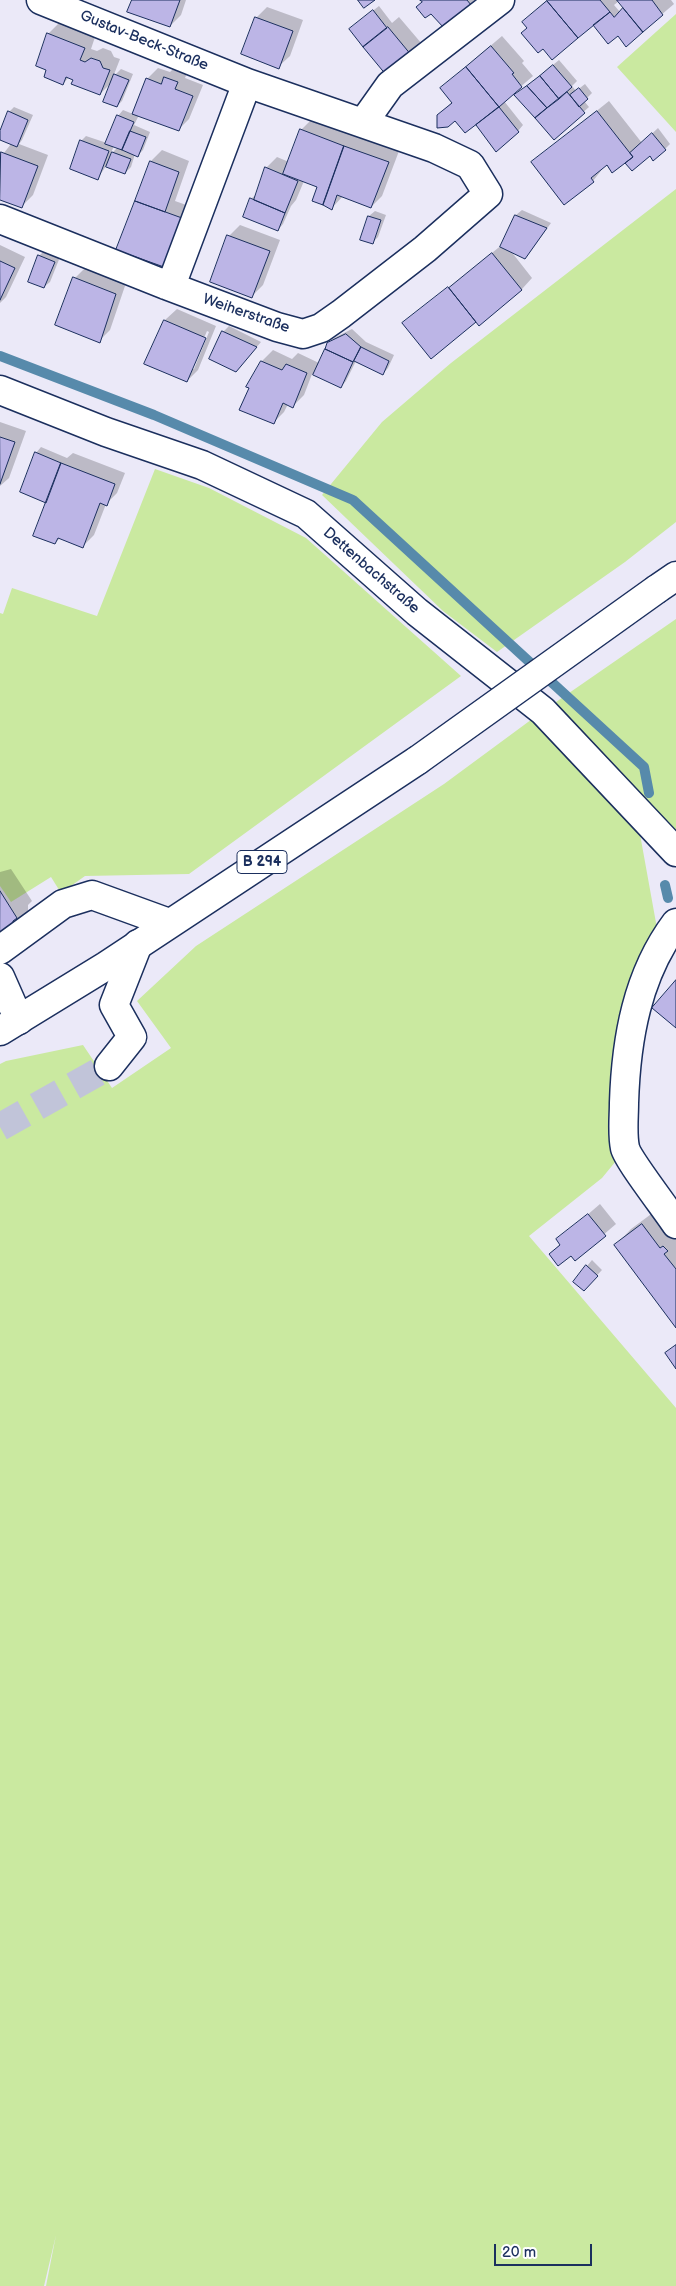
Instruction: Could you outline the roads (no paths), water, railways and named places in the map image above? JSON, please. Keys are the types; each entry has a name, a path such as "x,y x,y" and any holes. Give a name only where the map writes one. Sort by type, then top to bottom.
{"main road":[{"name":"Gustav-Beck-Straße","path":"41,0 248,83 434,148 470,165 488,194"},
{"path":"363,122 390,85 500,0"},
{"path":"166,286 175,275 248,83"},
{"name":"Weiherstraße","path":"0,219 166,286 277,327 303,334 321,328 341,314 425,249 488,194"},
{"name":"Dettenbachstraße","path":"0,390 106,432 202,464 306,514 417,612 543,711 676,852"},
{"name":"B 294","path":"10,1026 418,760 667,582"},
{"path":"0,950 63,904 92,895 169,923"},
{"path":"676,923 660,945 636,1006 625,1062 624,1118 625,1150 676,1224"},
{"path":"109,1066 132,1037 114,1005 138,944"},
{"path":"0,977 10,1026"}],"waterway":[{"path":"0,356 154,415 353,500 644,767 649,793"},
{"path":"665,885 668,898"}],"tunnel":[{"path":"0,1127 109,1066"}]}
